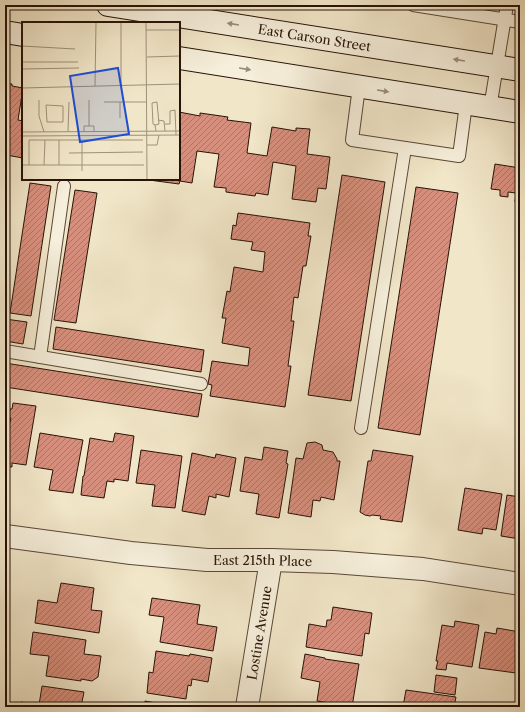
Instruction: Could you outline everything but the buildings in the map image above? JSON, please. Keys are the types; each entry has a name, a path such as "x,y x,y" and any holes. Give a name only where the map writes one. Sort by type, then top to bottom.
{"main road":[{"name":"East Carson Street","path":"108,5 520,70"},
{"path":"5,32 22,35"},
{"path":"180,58 520,112"},
{"name":"East 215th Place","path":"5,536 139,554 207,560 333,562 423,569 520,584"},
{"name":"Lostine Avenue","path":"247,707 271,560"}],"lane":[{"path":"413,5 520,22"},
{"path":"490,108 507,5"},
{"path":"359,87 352,140 459,156 466,104"},
{"path":"361,428 405,148"},
{"path":"40,357 64,186"},
{"path":"5,351 201,384"}]}
